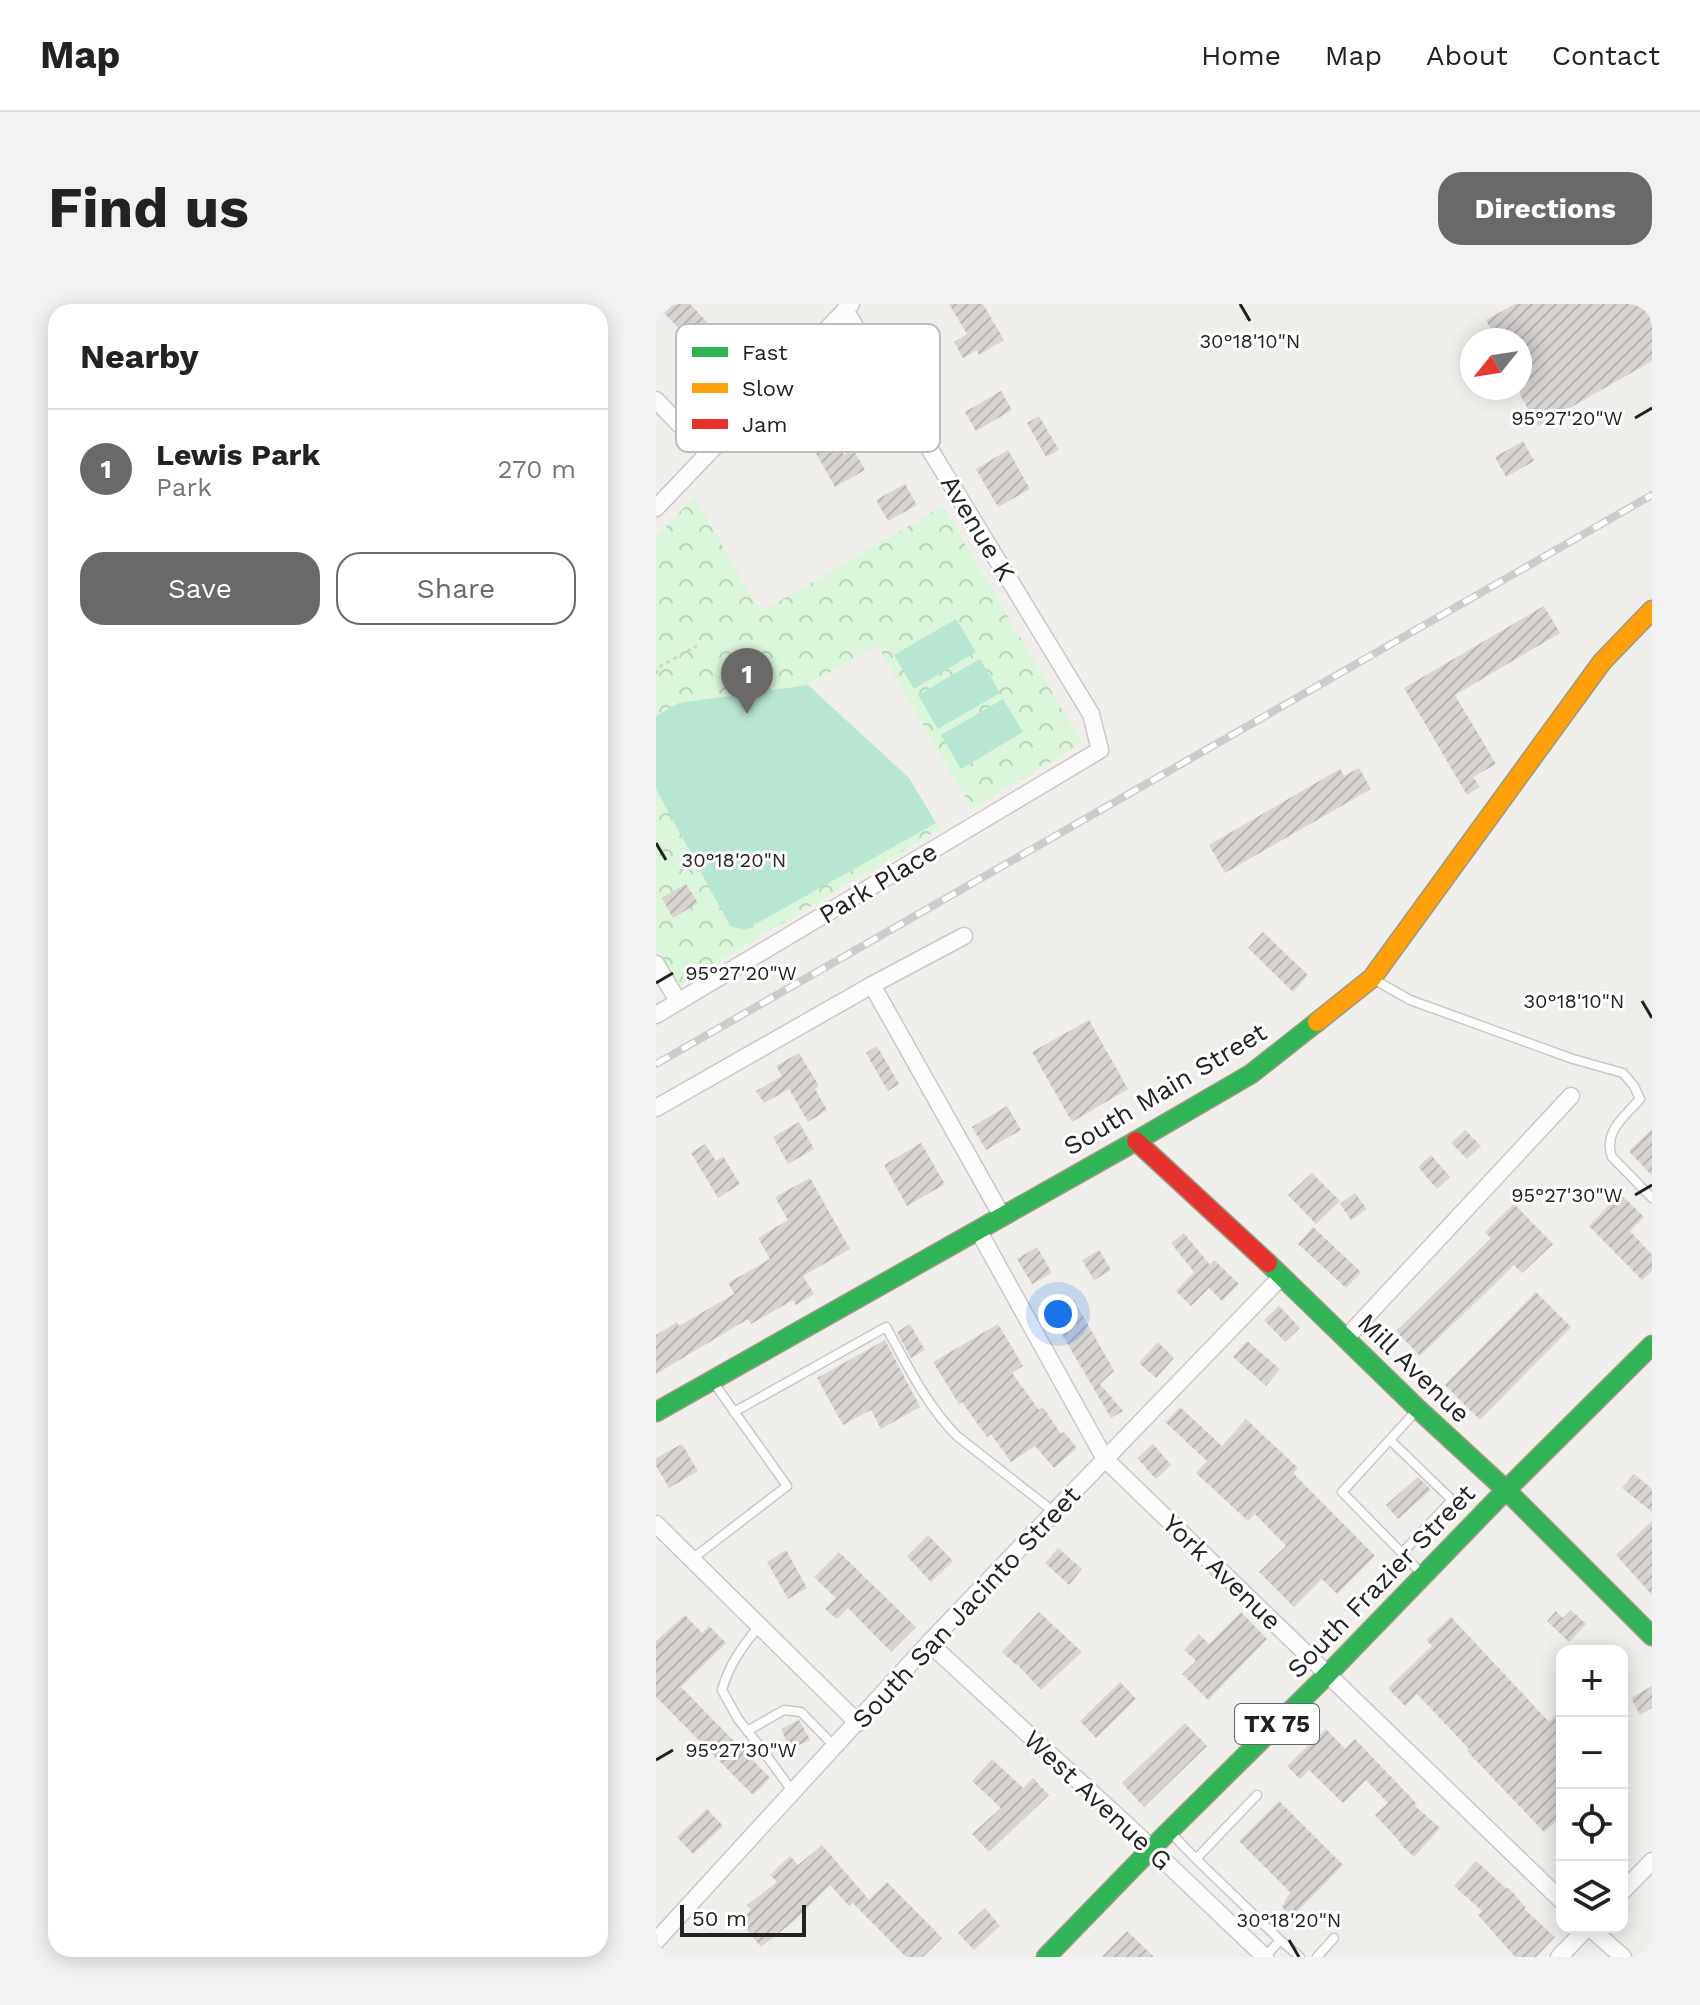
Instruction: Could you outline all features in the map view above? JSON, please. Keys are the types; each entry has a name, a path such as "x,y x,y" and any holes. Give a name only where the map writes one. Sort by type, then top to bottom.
{"street":[{"path":"832,324 848,307"},
{"path":"656,400 676,421"},
{"name":"Avenue K","path":"935,452 1091,714 1100,750"},
{"path":"656,508 708,454"},
{"name":"South Main Street","path":"656,1412 1260,1068 1372,978 1602,662 1652,610"},
{"name":"Park Place","path":"656,1015 1100,750"},
{"path":"656,1108 964,936"},
{"path":"656,964 678,1001"},
{"path":"872,985 1002,1216"},
{"path":"1346,1338 1571,1096"},
{"name":"Mill Avenue","path":"1136,1141 1506,1490 1652,1636"},
{"name":"York Avenue","path":"978,1230 1105,1459 1556,1895"},
{"name":"South San Jacinto Street","path":"656,1941 929,1643 1281,1277"},
{"name":"South Frazier Street","path":"1046,1957 1506,1490 1649,1354"},
{"path":"656,1524 858,1723"},
{"name":"West Avenue G","path":"929,1643 1265,1957"},
{"path":"1628,1886 1652,1861"},
{"path":"1559,1957 1583,1933"},
{"path":"1596,1933 1623,1957"}],"lane":[{"path":"1372,978 1410,1000 1573,1059 1623,1073 1640,1099 1610,1134 1609,1149 1612,1157 1652,1198"},
{"path":"734,1412 886,1327 943,1422 1054,1512"},
{"path":"692,1560 787,1486 713,1380"},
{"path":"1418,1409 1342,1492 1423,1576"},
{"path":"1390,1440 1452,1500 1402,1553"},
{"path":"759,1626 739,1651 722,1690 738,1719 793,1793"},
{"path":"747,1731 784,1710 801,1712 835,1747"},
{"path":"1196,1859 1257,1795"},
{"path":"1169,1831 1300,1957"},
{"path":"1317,1957 1334,1938"},
{"path":"1265,1957 1280,1940"}],"path":[{"path":"656,674 659,667 697,646"}],"green space":[{"path":"694,497 761,612 943,506 1082,743 972,809 877,645 808,685 909,778 939,829 678,986 656,947 656,537"},
{"path":"956,619 976,652 914,689 894,655"},
{"path":"980,659 1000,693 938,729 918,695"},
{"path":"808,685 909,778 936,823 745,930 730,926 656,789 656,716 679,703"},
{"path":"1003,699 1023,732 961,769 941,735"}],"building":[{"path":"674,304 690,304 709,324 676,325 664,313"},
{"path":"949,304 983,304 1004,340 979,355 977,350 963,358 954,342 967,334"},
{"path":"1515,304 1652,304 1652,361 1538,426 1523,400 1532,400 1532,328 1490,328 1486,320"},
{"path":"1001,391 1012,410 976,431 965,412"},
{"path":"1039,416 1059,450 1046,457 1027,423"},
{"path":"1523,441 1534,461 1506,477 1495,457"},
{"path":"1008,450 1030,489 998,507 976,469"},
{"path":"815,452 842,452 844,455 855,452 865,470 835,487"},
{"path":"905,484 917,505 888,521 876,500"},
{"path":"1544,606 1560,633 1455,695 1496,764 1473,777 1480,787 1467,795 1404,688"},
{"path":"1359,768 1371,789 1225,873 1209,845 1340,769 1344,776"},
{"path":"686,884 698,903 673,918 662,898"},
{"path":"1263,932 1308,975 1293,992 1248,948"},
{"path":"1089,1020 1128,1089 1072,1122 1032,1052"},
{"path":"877,1046 899,1084 888,1091 866,1053"},
{"path":"799,1053 819,1086 815,1089 827,1110 808,1122 789,1089 764,1103 756,1091 782,1076 776,1066"},
{"path":"1007,1106 1021,1130 986,1150 972,1127"},
{"path":"799,1122 814,1149 788,1164 773,1137"},
{"path":"1652,1129 1652,1176 1629,1151"},
{"path":"1465,1130 1481,1146 1467,1159 1451,1143"},
{"path":"921,1143 945,1184 907,1206 884,1165"},
{"path":"705,1144 716,1161 723,1156 740,1184 718,1198 691,1153"},
{"path":"1431,1155 1450,1177 1437,1189 1418,1167"},
{"path":"1312,1173 1340,1201 1316,1224 1288,1195"},
{"path":"810,1178 850,1249 803,1276 814,1294 796,1305 793,1300 751,1324 748,1319 656,1374 656,1335 677,1322 679,1326 734,1294 728,1283 770,1259 758,1238 788,1220 775,1197"},
{"path":"1355,1193 1367,1209 1351,1220 1340,1204"},
{"path":"1620,1194 1644,1217 1630,1231 1652,1255 1652,1271 1642,1280 1589,1226"},
{"path":"1514,1204 1553,1244 1522,1273 1514,1265 1420,1356 1396,1331 1491,1238 1485,1232"},
{"path":"1313,1227 1361,1272 1346,1288 1298,1244"},
{"path":"1184,1233 1210,1265 1214,1260 1239,1284 1222,1301 1209,1288 1191,1306 1176,1291 1194,1272 1171,1243"},
{"path":"1037,1247 1052,1273 1032,1284 1017,1259"},
{"path":"1099,1250 1111,1270 1094,1280 1082,1260"},
{"path":"1536,1292 1571,1327 1480,1420 1445,1385"},
{"path":"1074,1300 1114,1371 1100,1384 1123,1411 1111,1418 1050,1314"},
{"path":"1279,1306 1300,1328 1285,1342 1264,1320"},
{"path":"910,1324 925,1350 911,1358 897,1332"},
{"path":"998,1324 1023,1366 1012,1373 1039,1410 1043,1407 1061,1434 1064,1432 1077,1448 1054,1468 1035,1446 1011,1462 991,1434 987,1437 962,1402 959,1404 933,1362"},
{"path":"885,1340 920,1407 881,1429 871,1410 843,1425 817,1378"},
{"path":"1247,1341 1280,1369 1266,1386 1233,1357"},
{"path":"1158,1342 1174,1358 1156,1378 1139,1363"},
{"path":"1180,1407 1222,1446 1246,1419 1298,1468 1293,1473 1375,1556 1337,1594 1322,1579 1294,1607 1259,1572 1286,1546 1255,1514 1248,1521 1196,1473 1207,1461 1164,1421"},
{"path":"682,1444 698,1471 669,1488 656,1466 656,1458"},
{"path":"1153,1444 1171,1465 1156,1479 1137,1458"},
{"path":"1634,1474 1652,1489 1652,1512 1622,1488"},
{"path":"1418,1477 1431,1490 1398,1519 1386,1505"},
{"path":"1652,1521 1652,1595 1616,1555"},
{"path":"928,1535 953,1561 931,1582 907,1556"},
{"path":"1058,1548 1082,1569 1069,1585 1045,1563"},
{"path":"786,1550 807,1588 788,1599 767,1562"},
{"path":"839,1552 916,1627 891,1652 848,1608 837,1619 825,1609 836,1598 814,1577"},
{"path":"1571,1610 1586,1624 1569,1642 1547,1621 1556,1611 1563,1618"},
{"path":"1039,1612 1082,1652 1041,1690 1002,1652"},
{"path":"1241,1612 1267,1639 1208,1700 1182,1674 1196,1661 1184,1650 1199,1634 1209,1644"},
{"path":"685,1615 702,1633 709,1626 726,1643 681,1687 770,1778 753,1795 656,1697 656,1641"},
{"path":"1451,1617 1549,1722 1556,1715 1556,1821 1544,1832 1417,1694 1405,1706 1388,1688 1432,1646 1426,1640"},
{"path":"1120,1682 1136,1699 1096,1738 1080,1721"},
{"path":"1652,1686 1652,1708 1640,1715 1631,1698"},
{"path":"799,1720 810,1740 790,1749 781,1729"},
{"path":"1185,1723 1207,1746 1144,1807 1122,1783"},
{"path":"1326,1729 1345,1749 1355,1739 1417,1804 1415,1806 1440,1828 1414,1857 1375,1815 1388,1803 1366,1780 1343,1803 1309,1770 1300,1779 1287,1766"},
{"path":"992,1759 1023,1788 1033,1778 1049,1795 989,1852 972,1834 1001,1808 972,1781"},
{"path":"1279,1801 1343,1865 1292,1917 1282,1907 1290,1892 1239,1841"},
{"path":"707,1809 723,1826 693,1854 677,1837"},
{"path":"822,1845 869,1900 887,1882 942,1938 923,1957 906,1957 853,1903 849,1906 830,1885 794,1921 761,1947 739,1920 751,1910 747,1905 777,1882 770,1875 790,1856 798,1865"},
{"path":"1476,1861 1509,1888 1524,1909 1555,1937 1536,1957 1515,1957 1478,1915 1482,1911 1454,1886"},
{"path":"985,1908 1000,1926 974,1950 958,1933"},
{"path":"1127,1931 1154,1957 1102,1957"}],"railway":[{"path":"656,1064 1652,495"}],"traffic: fast":[{"path":"656,1412 1251,1074 1317,1022"},
{"path":"1268,1263 1506,1490 1652,1636"},
{"path":"1046,1957 1652,1345"}],"traffic: slow":[{"path":"1317,1022 1372,978 1602,662 1652,610"}],"traffic: jam":[{"path":"1136,1141 1268,1263"}],"place":[{"name":"Lewis Park","path":"747,714"}]}
